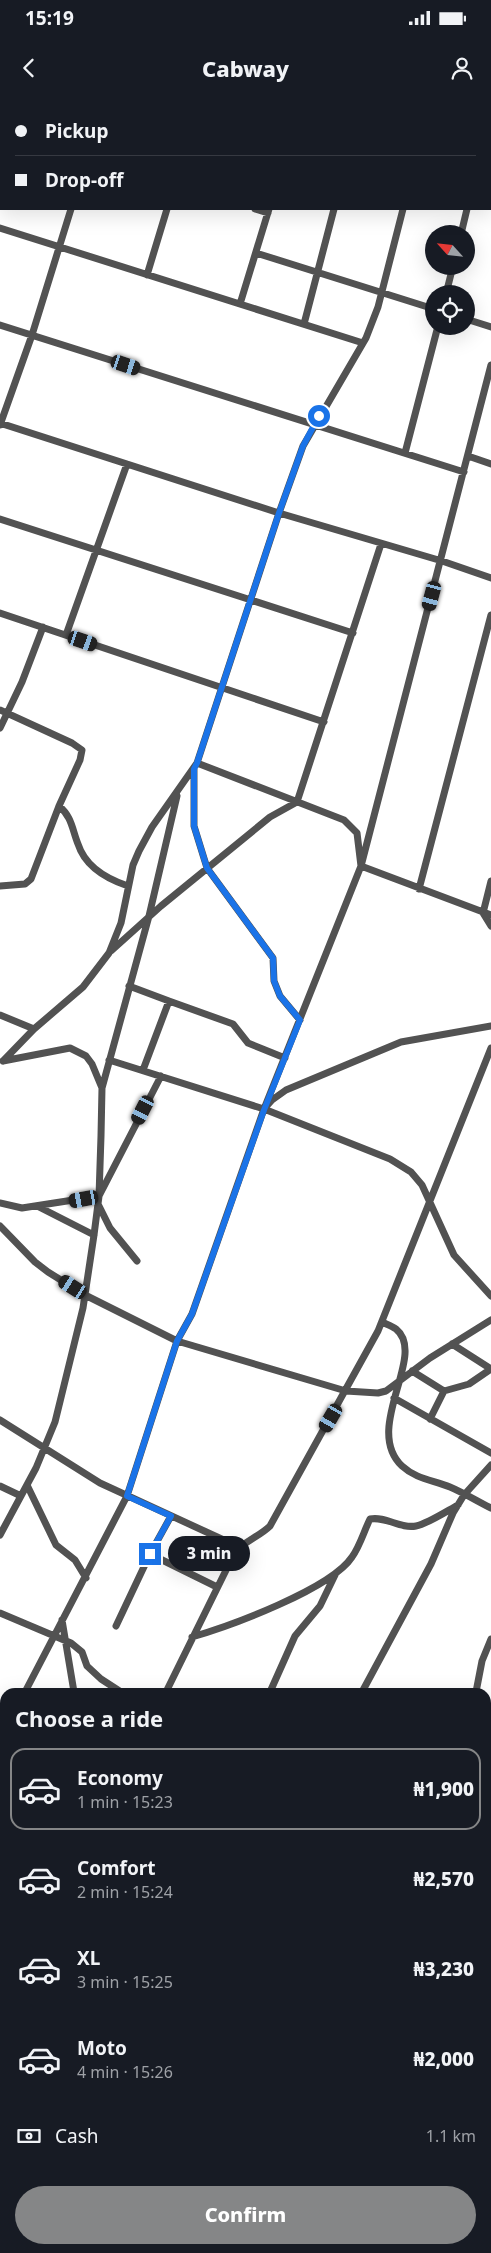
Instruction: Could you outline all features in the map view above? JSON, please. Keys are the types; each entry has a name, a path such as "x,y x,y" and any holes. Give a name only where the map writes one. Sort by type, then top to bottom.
{"street":[{"path":"71,210 32,335 0,424 279,513 442,561 491,578"},
{"path":"147,275 167,210"},
{"path":"304,324 334,210"},
{"path":"109,953 121,923 128,886 139,851 152,826 195,766 303,446 363,343 382,292 403,210"},
{"path":"463,225 467,210"},
{"path":"240,304 268,211"},
{"path":"0,228 363,343"},
{"path":"256,252 425,306"},
{"path":"475,322 491,327"},
{"path":"0,325 464,472"},
{"path":"404,453 436,335"},
{"path":"27,1688 86,1578 127,1496 177,1341 198,1299 264,1110 361,866 442,561 491,365"},
{"path":"468,456 491,464"},
{"path":"66,635 127,464"},
{"path":"0,519 353,633"},
{"path":"2,1062 34,1029 82,987 109,953 149,916 270,817 297,802 382,544"},
{"path":"0,613 324,722"},
{"path":"420,889 491,615"},
{"path":"0,728 4,712 22,682 43,627"},
{"path":"0,886 26,884 31,879 59,806 80,760 82,750 72,743 4,712"},
{"path":"195,766 344,820 352,825 358,833 361,866"},
{"path":"195,766 194,826 207,868 273,958 274,981 280,996 300,1020"},
{"path":"0,1535 27,1486 55,1422 85,1295 99,1200 102,1088 149,916 179,790"},
{"path":"59,806 72,821 82,854 90,864 113,881 128,886"},
{"path":"361,866 491,916"},
{"path":"491,881 483,913 491,926"},
{"path":"129,986 233,1024 248,1044 285,1058"},
{"path":"143,1070 169,1001"},
{"path":"0,1015 34,1029"},
{"path":"264,1110 272,1100 286,1090 401,1042 491,1026"},
{"path":"2,1062 70,1048 86,1056 92,1064 102,1088"},
{"path":"168,1688 217,1587 239,1547 262,1534 270,1526 346,1391 382,1322 491,1048"},
{"path":"109,1060 264,1110 390,1158 412,1172 422,1185 454,1255 491,1296"},
{"path":"137,1261 110,1228 99,1200 161,1076"},
{"path":"0,1203 22,1208 99,1200"},
{"path":"38,1207 94,1235"},
{"path":"0,1226 35,1262 85,1295 177,1341 346,1391 378,1393 398,1382 452,1344 491,1320"},
{"path":"382,1322 396,1329 402,1337 405,1354 387,1432 390,1447 400,1464 422,1479 450,1487 491,1508"},
{"path":"412,1371 444,1391 470,1384 491,1369 452,1344"},
{"path":"430,1419 444,1391"},
{"path":"394,1398 491,1453"},
{"path":"0,1420 100,1483 239,1547"},
{"path":"364,1688 431,1564 458,1505 464,1495 491,1465"},
{"path":"0,1486 21,1496"},
{"path":"27,1486 56,1545 75,1560 86,1578"},
{"path":"192,1637 229,1625 315,1587 335,1575 353,1557 370,1519 380,1517 404,1525 416,1526 458,1505"},
{"path":"116,1626 150,1554 171,1516"},
{"path":"150,1554 217,1587"},
{"path":"272,1688 295,1636 320,1606 335,1575"},
{"path":"0,1613 66,1641 82,1652 87,1666 101,1679 116,1688"},
{"path":"62,1620 73,1688"},
{"path":"477,1688 482,1661 491,1639"}],"route":[{"path":"150,1554 171,1516 127,1496 177,1341 198,1299 264,1110 300,1020 280,996 274,981 273,958 258,939 247,920 207,868 200,851 194,826 194,769 279,513 303,446 319,416"}]}
